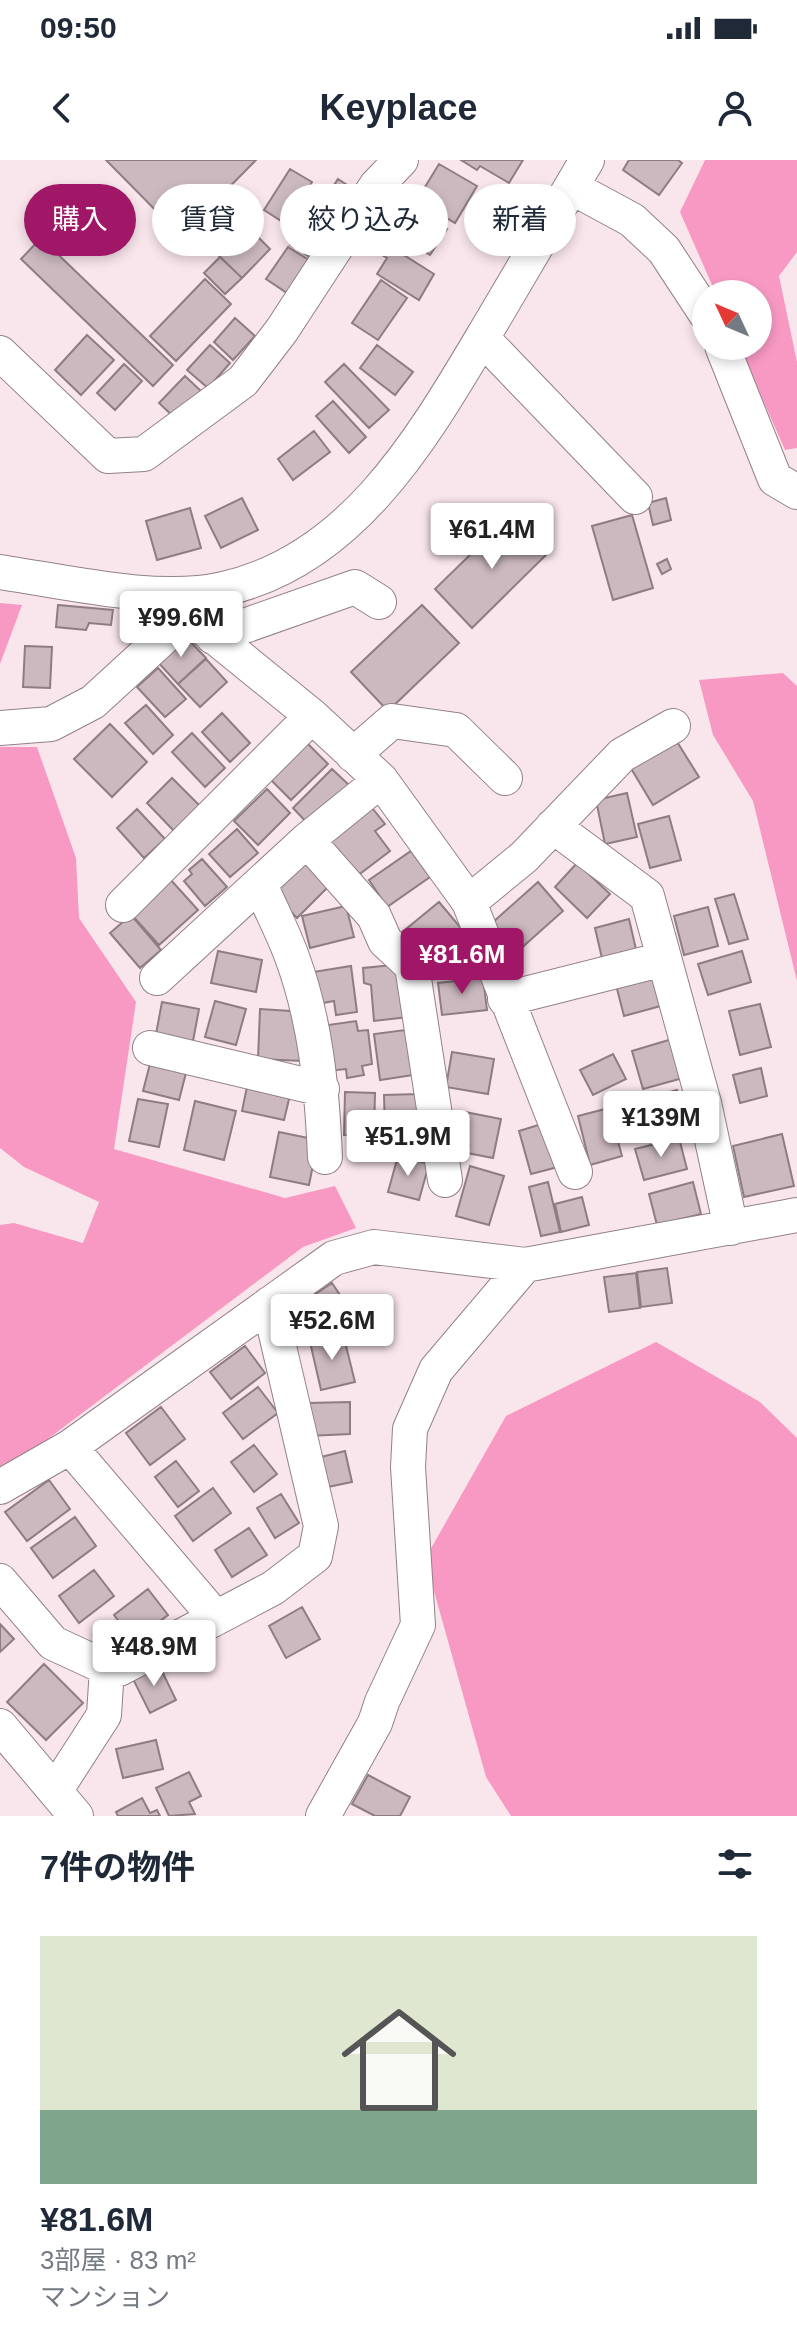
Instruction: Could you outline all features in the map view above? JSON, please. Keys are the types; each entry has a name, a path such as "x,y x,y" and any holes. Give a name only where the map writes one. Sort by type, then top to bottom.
{"street":[{"path":"0,353 108,456 144,454 243,381 282,330 376,186 401,160"},
{"path":"0,572 175,605 278,571 330,538 374,496 414,447 579,174 664,250 692,293"},
{"path":"482,338 635,497"},
{"path":"728,360 775,479 797,492"},
{"path":"213,637 355,587 379,602"},
{"path":"175,605 312,716 381,780 469,902 575,1172"},
{"path":"0,728 51,724 93,702 175,605"},
{"path":"123,905 312,716"},
{"path":"353,755 392,721 456,730 505,778"},
{"path":"469,902 524,857 622,755 673,726"},
{"path":"157,978 307,840 381,780"},
{"path":"553,826 647,896 704,1103 731,1228"},
{"path":"307,840 374,916 385,941 412,966 445,1180"},
{"path":"260,884 296,972 309,1014 322,1089 325,1157"},
{"path":"505,999 664,959"},
{"path":"150,1048 322,1089"},
{"path":"0,1487 70,1447 334,1258 374,1247 525,1265 797,1215"},
{"path":"323,1816 375,1723 418,1625 408,1467 410,1429 436,1370 525,1265"},
{"path":"0,1581 53,1643 107,1668 119,1669 273,1588 315,1556 321,1526 269,1304"},
{"path":"70,1447 216,1618"},
{"path":"0,1726 65,1804 104,1715 107,1668"}],"shaded area":[{"path":"705,160 797,160 797,252 779,276 797,362 797,448 785,450 745,360 772,360 772,280 710,280 680,212"},
{"path":"0,603 22,605 0,664"},
{"path":"783,673 797,686 797,981 753,801 713,735 699,680"},
{"path":"0,747 37,747 76,858 79,918 136,1002 114,1149 285,1198 335,1186 356,1228 303,1247 0,1475 0,1225 14,1223 83,1243 99,1202 24,1167 0,1148"},
{"path":"656,1342 760,1402 797,1438 797,1816 511,1816 486,1777 425,1559 506,1416"}],"building":[{"path":"106,160 256,160 232,184 152,184 152,207 136,190 136,184 130,184"},
{"path":"461,160 523,160 509,183 480,166 477,170"},
{"path":"629,160 678,160 682,163 659,195 623,170"},
{"path":"439,164 474,184 464,184 464,208 455,223 448,219 448,184 427,184"},
{"path":"290,169 312,182 311,184 280,184"},
{"path":"280,185 280,220 264,210"},
{"path":"24,256 60,256 173,365 153,386 21,259"},
{"path":"219,256 263,256 242,278"},
{"path":"282,256 303,256 309,260 287,293 266,279"},
{"path":"384,256 405,256 434,274 419,300 377,274 387,258"},
{"path":"220,257 242,278 225,294 204,273"},
{"path":"205,279 231,304 176,361 150,336"},
{"path":"381,280 407,298 378,340 352,323"},
{"path":"235,318 255,336 233,360 214,342"},
{"path":"87,335 114,360 81,395 55,370"},
{"path":"210,345 230,363 208,388 187,370"},
{"path":"377,345 413,372 395,395 360,368"},
{"path":"124,364 142,381 115,410 97,393"},
{"path":"344,364 389,410 369,428 325,382"},
{"path":"185,376 202,392 177,420 159,403"},
{"path":"333,401 366,437 349,453 316,416"},
{"path":"314,431 330,452 293,480 278,459"},
{"path":"242,498 258,530 221,548 205,516"},
{"path":"666,498 671,520 653,525 648,503"},
{"path":"190,508 201,548 157,560 146,521"},
{"path":"512,514 549,552 472,628 435,589"},
{"path":"632,515 653,588 613,600 592,526"},
{"path":"667,559 671,569 662,574 657,564"},
{"path":"58,605 113,610 111,625 89,623 86,630 56,627"},
{"path":"422,605 459,643 388,711 351,672"},
{"path":"184,635 206,658 178,684 156,660"},
{"path":"25,646 52,647 50,688 23,687"},
{"path":"206,659 227,682 200,707 178,684"},
{"path":"158,668 186,699 165,717 137,687"},
{"path":"146,705 173,735 153,754 125,723"},
{"path":"222,713 250,743 230,762 202,732"},
{"path":"110,724 147,762 112,797 74,759"},
{"path":"192,733 225,768 205,787 172,752"},
{"path":"674,737 699,777 653,805 629,765"},
{"path":"305,741 328,764 291,800 268,777"},
{"path":"332,769 350,786 310,826 293,808"},
{"path":"172,778 202,808 176,833 147,803"},
{"path":"267,789 290,813 258,845 234,821"},
{"path":"627,793 637,837 605,844 596,800"},
{"path":"369,804 385,824 375,831 390,851 357,876 327,838"},
{"path":"137,809 165,839 144,858 117,828"},
{"path":"669,816 681,860 650,868 638,824"},
{"path":"237,829 258,853 230,877 209,854"},
{"path":"411,851 430,877 387,907 369,880"},
{"path":"310,858 333,882 297,918 274,894"},
{"path":"202,859 227,887 205,906 184,881 192,874 189,870"},
{"path":"577,863 610,894 587,918 555,887"},
{"path":"170,879 198,910 159,945 131,914"},
{"path":"538,882 563,911 518,951 492,923"},
{"path":"734,894 748,939 729,944 715,899"},
{"path":"439,902 466,934 426,966 400,934"},
{"path":"346,906 354,937 310,948 302,916"},
{"path":"708,907 718,946 684,955 674,916"},
{"path":"131,915 161,950 140,968 110,933"},
{"path":"629,919 638,958 604,967 595,928"},
{"path":"218,951 262,960 256,992 211,983"},
{"path":"742,951 751,982 708,995 698,964"},
{"path":"403,964 408,1017 374,1021 371,985 364,983 363,968"},
{"path":"351,966 357,1012 336,1015 334,1001 317,1004 313,972"},
{"path":"660,973 668,1004 624,1016 616,985"},
{"path":"483,978 487,1010 442,1015 438,983"},
{"path":"215,1001 246,1009 236,1045 205,1037"},
{"path":"162,1002 199,1009 193,1041 156,1034"},
{"path":"760,1004 771,1047 740,1055 729,1011"},
{"path":"260,1009 306,1012 303,1061 258,1059"},
{"path":"356,1021 358,1031 368,1030 372,1064 362,1066 364,1075 347,1078 346,1069 327,1071 321,1026"},
{"path":"413,1029 420,1074 380,1080 374,1034"},
{"path":"672,1039 683,1078 643,1089 632,1051"},
{"path":"452,1052 494,1059 488,1094 446,1087"},
{"path":"613,1054 626,1079 593,1095 580,1070"},
{"path":"151,1060 187,1069 179,1100 143,1091"},
{"path":"761,1068 767,1096 740,1103 733,1075"},
{"path":"248,1082 291,1091 284,1120 242,1111"},
{"path":"677,1090 686,1122 633,1136 625,1104"},
{"path":"345,1092 375,1093 374,1136 344,1135"},
{"path":"419,1094 420,1133 385,1133 384,1095"},
{"path":"138,1099 168,1104 159,1147 129,1141"},
{"path":"195,1101 236,1111 224,1160 184,1150"},
{"path":"609,1108 622,1156 590,1165 578,1116"},
{"path":"460,1111 501,1119 493,1158 467,1153 469,1145 454,1142"},
{"path":"545,1123 558,1167 531,1174 519,1131"},
{"path":"279,1132 318,1140 309,1185 270,1177"},
{"path":"782,1134 794,1186 744,1197 733,1146"},
{"path":"679,1138 687,1169 644,1180 635,1149"},
{"path":"398,1156 429,1164 419,1200 388,1192"},
{"path":"470,1166 504,1176 489,1225 456,1216"},
{"path":"548,1182 560,1232 541,1236 529,1187"},
{"path":"693,1182 701,1214 657,1225 649,1194"},
{"path":"582,1197 589,1225 561,1232 555,1204"},
{"path":"667,1268 672,1303 641,1307 637,1272"},
{"path":"636,1273 640,1308 609,1312 604,1277"},
{"path":"332,1283 348,1307 309,1335 292,1310"},
{"path":"343,1334 355,1382 321,1390 310,1342"},
{"path":"245,1346 265,1373 231,1399 210,1372"},
{"path":"258,1387 278,1413 243,1439 223,1413"},
{"path":"350,1402 350,1434 308,1436 307,1403"},
{"path":"161,1407 185,1439 150,1465 126,1433"},
{"path":"254,1445 277,1474 254,1492 231,1462"},
{"path":"345,1451 352,1482 323,1488 317,1458"},
{"path":"176,1461 199,1491 178,1507 155,1477"},
{"path":"49,1480 70,1509 27,1541 5,1512"},
{"path":"213,1488 231,1513 193,1541 175,1516"},
{"path":"281,1494 299,1523 275,1538 257,1508"},
{"path":"75,1517 96,1546 53,1578 31,1548"},
{"path":"249,1528 267,1555 232,1577 215,1550"},
{"path":"94,1570 114,1596 79,1623 59,1596"},
{"path":"148,1589 168,1615 134,1641 114,1615"},
{"path":"302,1607 320,1639 286,1658 269,1626"},
{"path":"0,1624 14,1639 0,1652"},
{"path":"158,1663 176,1700 150,1713 132,1677"},
{"path":"44,1664 83,1703 46,1740 7,1702"},
{"path":"156,1740 163,1769 123,1778 116,1749"},
{"path":"189,1772 201,1796 189,1802 195,1814 169,1816 156,1788"},
{"path":"368,1775 410,1797 400,1816 375,1816 352,1804"},
{"path":"142,1798 150,1813 157,1810 160,1816 118,1816 116,1812"}]}
